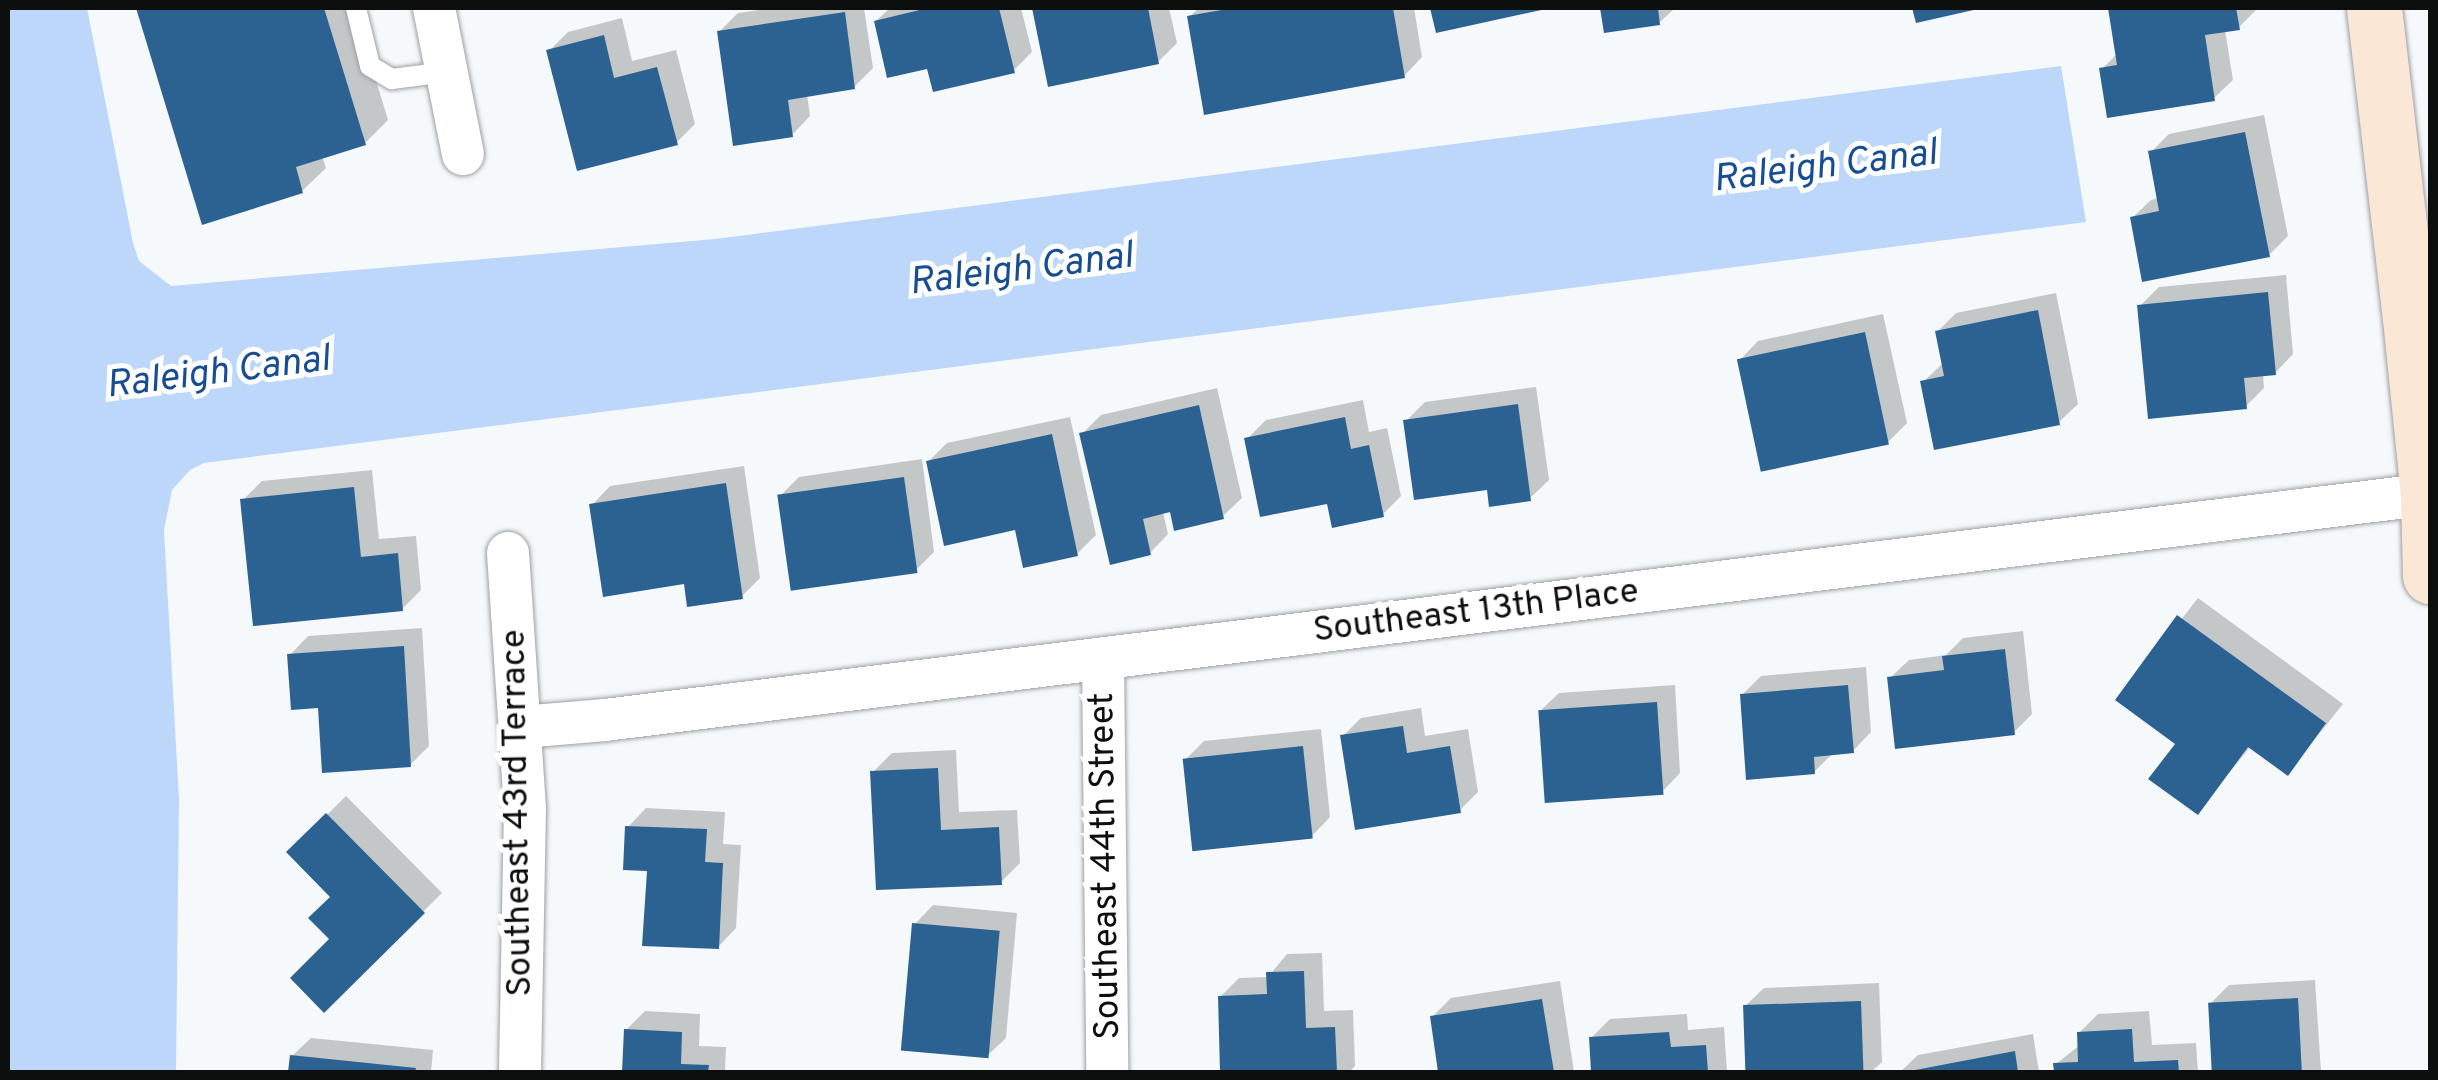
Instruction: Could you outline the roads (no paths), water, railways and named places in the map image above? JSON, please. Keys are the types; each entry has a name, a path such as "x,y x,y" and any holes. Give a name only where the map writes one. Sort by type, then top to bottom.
{"street":[{"path":"434,8 463,154"},
{"path":"2374,8 2420,317 2430,576"},
{"name":"Southeast 13th Place","path":"522,727 2429,494"},
{"name":"Southeast 43rd Terrace","path":"508,553 522,727 520,1072"},
{"name":"Southeast 44th Street","path":"1103,659 1107,1072"}],"lane":[{"path":"356,8 370,66 392,80 448,72"}],"water":[{"name":"Raleigh Canal","path":"8,8 87,8 133,243 139,261 171,286 715,239 2061,66 2086,222 204,463 190,470 172,490 164,530 179,799 176,1072 8,1072"}]}
